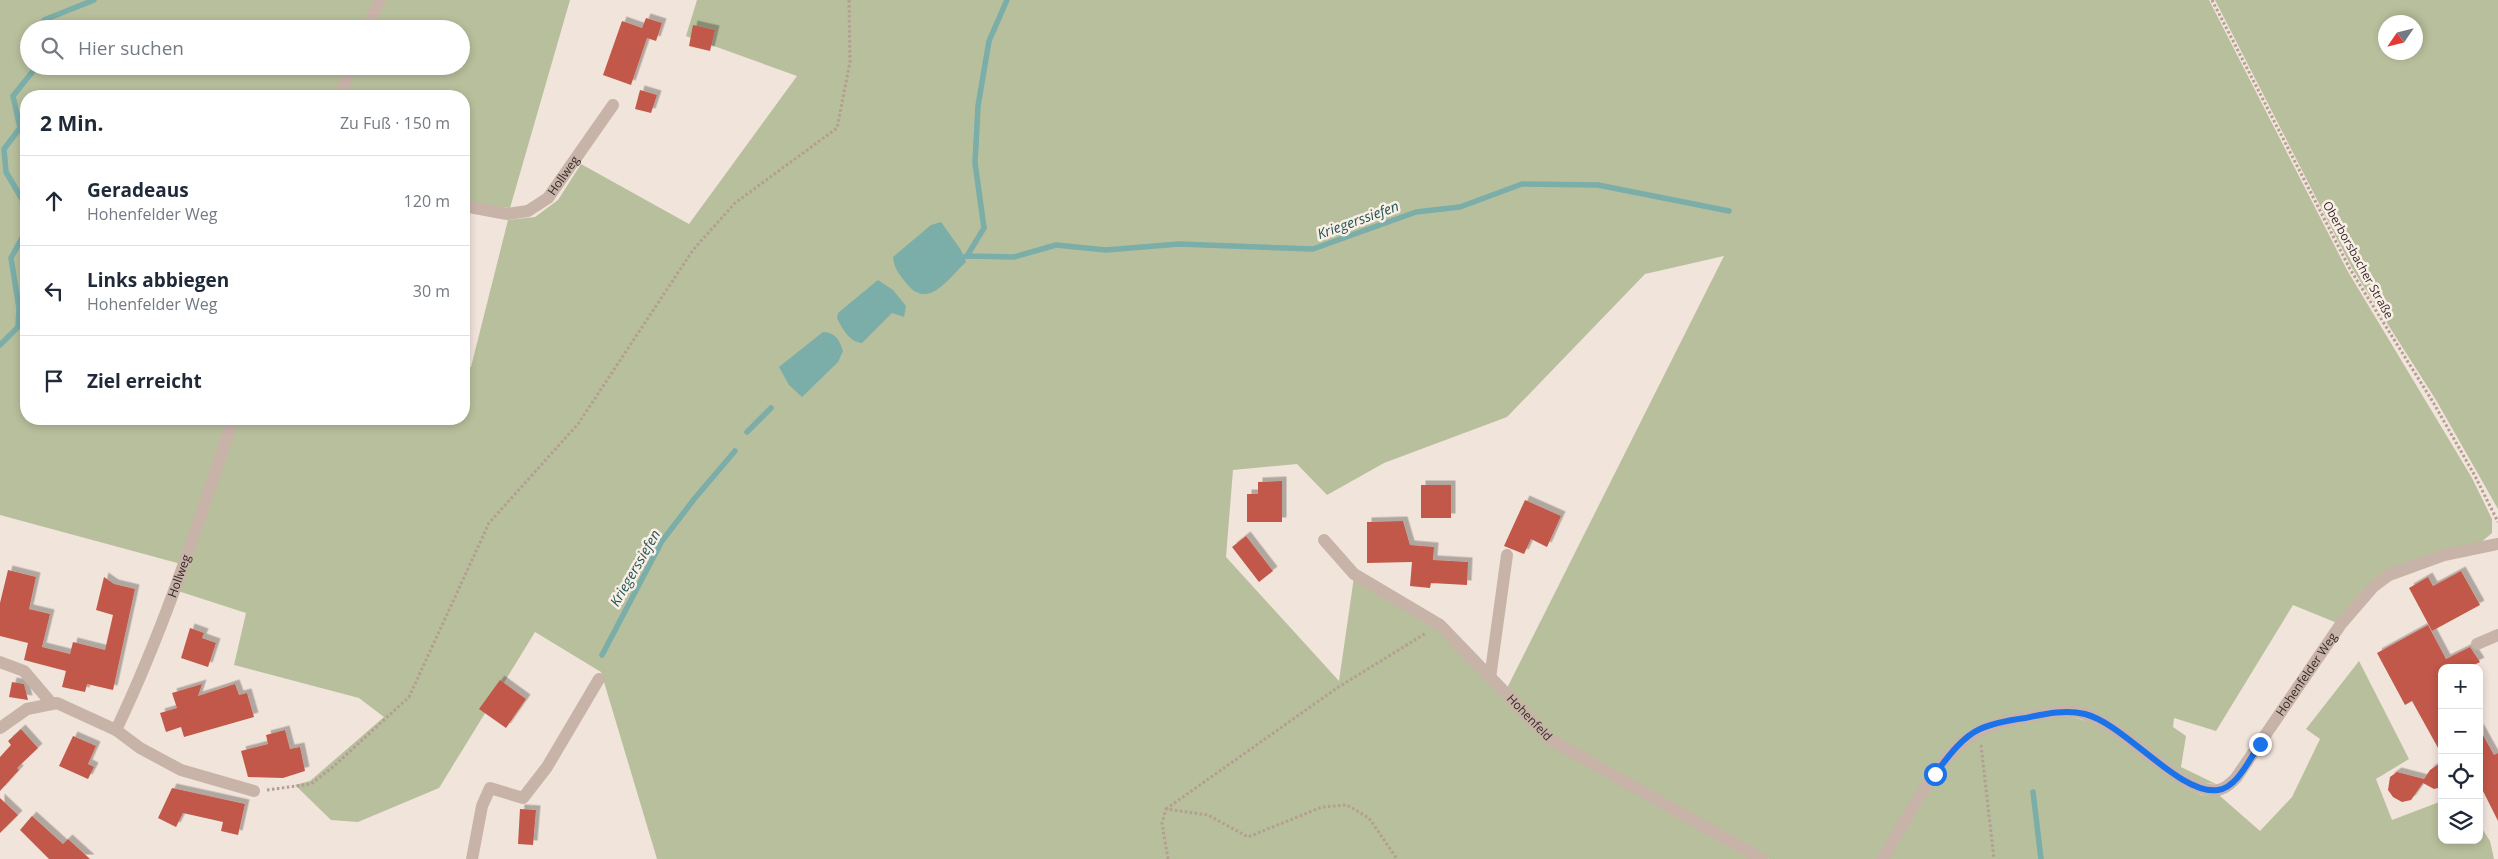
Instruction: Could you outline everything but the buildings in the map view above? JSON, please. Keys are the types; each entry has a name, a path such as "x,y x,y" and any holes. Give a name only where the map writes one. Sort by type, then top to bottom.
{"street":[{"path":"371,20 380,0"},
{"path":"342,90 348,75"},
{"name":"Hollweg","path":"470,207 507,214 528,210 548,198 613,105"},
{"name":"Hollweg","path":"116,730 129,704 184,565 231,425"},
{"name":"Hohenfeld","path":"1324,540 1354,574 1440,625 1551,740 1762,859"},
{"name":"Hohenfelder Weg","path":"1882,859 1935,774 1955,749 1980,729 2052,712 2086,714 2122,734 2184,781 2198,788 2219,790 2227,787 2236,778 2341,624 2373,587 2389,575 2444,555 2498,544"},
{"path":"1490,678 1507,555"},
{"path":"2477,644 2498,635"},
{"path":"0,662 24,671 52,704"},
{"path":"472,859 482,806 490,788 523,798 547,767 599,679"},
{"path":"0,728 27,708 57,703 116,730 140,748 181,770 254,791"}],"path":[{"path":"254,791 311,784 334,766 409,697 489,523 578,424 693,250 735,203 837,128 850,62 849,0"},
{"name":"Oberborsbacher Straße","path":"2212,0 2350,269 2433,402 2498,522"},
{"path":"1168,859 1162,823 1166,809 1337,688 1423,635"},
{"path":"1980,729 1994,859"},
{"path":"1166,809 1208,815 1248,837 1322,807 1347,805 1369,818 1397,859"}],"green space":[{"path":"0,0 376,0 368,20 20,20 20,75 344,75 338,90 20,90 20,425 225,425 181,564 0,515"},
{"path":"382,0 570,0 510,208 470,204 470,90 346,90 350,75 470,75 470,20 373,20"},
{"path":"697,0 2209,0 2347,270 2472,478 2492,519 2492,533 2480,543 2401,565 2337,623 2293,605 2216,731 2174,718 2173,727 2186,736 2181,767 2216,784 2203,783 2182,774 2123,730 2044,710 1953,746 1879,859 1769,859 1553,739 1506,690 1724,256 1645,274 1507,417 1384,463 1327,495 1297,464 1233,470 1226,557 1339,681 1354,577 1440,629 1549,741 1756,859 657,859 601,672 535,632 439,788 358,822 331,820 295,785 310,781 384,717 359,698 234,665 246,613 178,591 234,425 470,425 470,367 508,220 535,217 558,200 581,164 689,224 797,76 686,36"},
{"path":"2215,0 2498,0 2498,509 2436,400 2352,268"},
{"path":"2359,661 2409,759 2376,779 2392,820 2438,803 2438,844 2483,844 2483,830 2490,841 2494,859 1887,859 1957,750 1982,732 2052,717 2074,717 2096,723 2186,788 2202,795 2220,796 2260,831 2292,797 2320,739 2306,729"}],"water":[{"path":"941,222 961,250 966,262 938,289 931,293 923,294 915,291 907,284 896,268 893,257 931,225"},
{"path":"878,280 893,290 906,306 904,317 892,313 862,343 857,342 844,330 837,318 838,313"},
{"path":"823,332 836,337 843,351 838,362 802,397 789,385 779,367"}],"waterway":[{"path":"44,20 94,0"},
{"path":"967,256 984,228 975,163 978,106 989,41 1007,0"},
{"path":"20,128 13,96 30,75"},
{"path":"20,128 4,149 6,172 20,196"},
{"name":"Kriegerssiefen","path":"958,259 967,256 1014,257 1056,245 1106,250 1179,244 1313,249 1416,212 1460,207 1522,184 1598,185 1729,211"},
{"path":"0,345 18,327 19,308 11,258 20,242"},
{"name":"Kriegerssiefen","path":"747,432 771,408"},
{"name":"Kriegerssiefen","path":"602,655 662,541 735,451"},
{"path":"2033,792 2041,859"}],"route":[{"path":"1935,774 1955,749 1980,729 2052,712 2086,714 2122,734 2184,781 2198,788 2209,790 2219,790 2227,787 2236,778 2260,744"}]}
